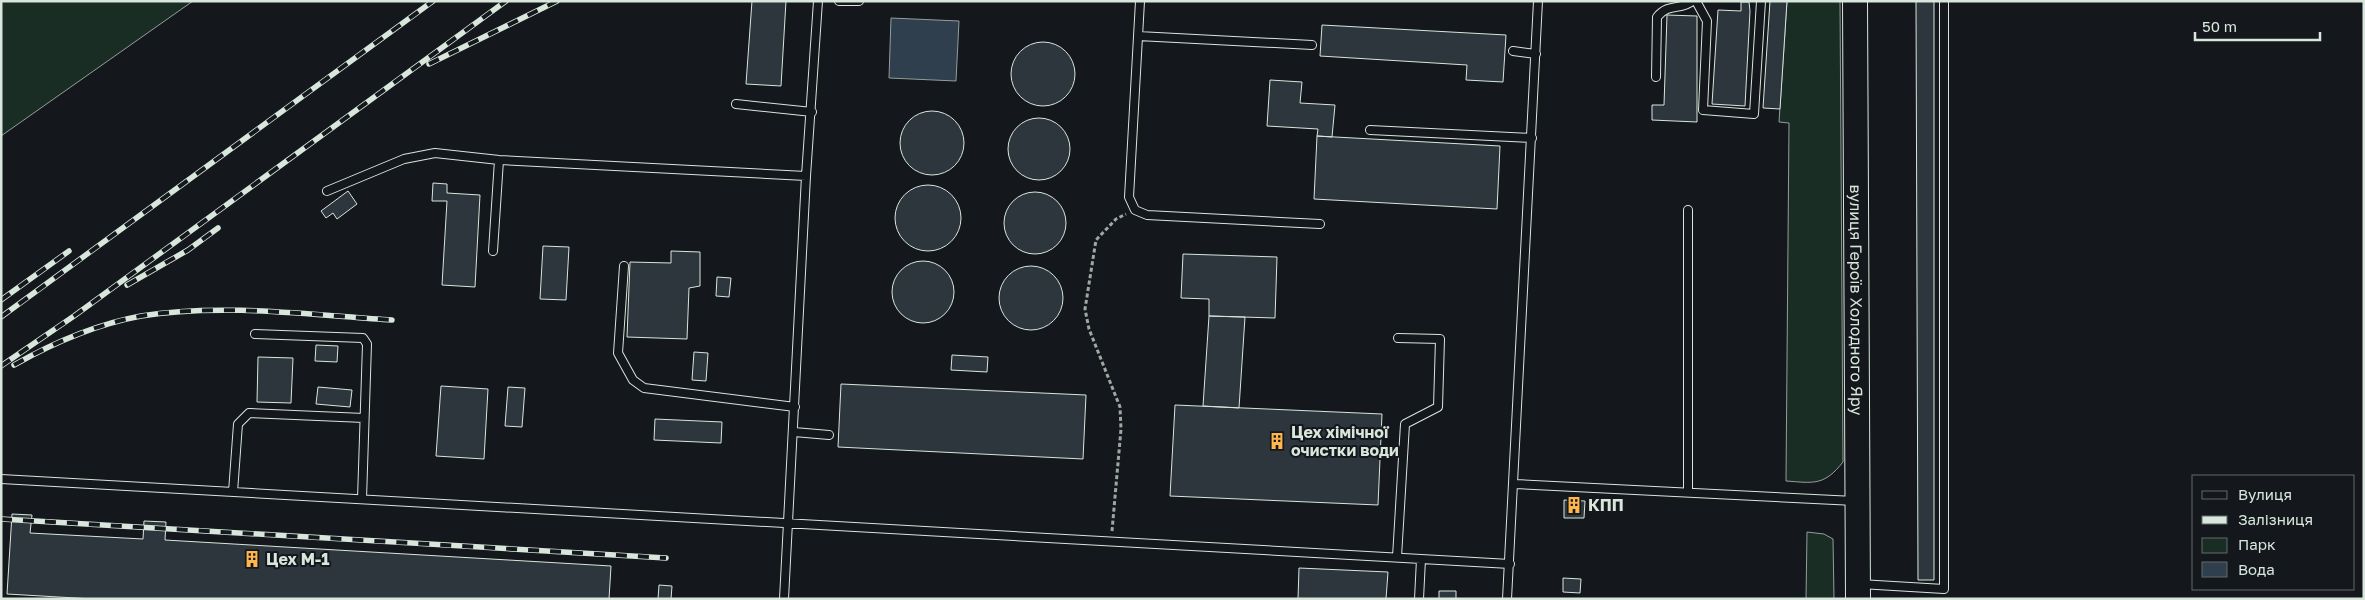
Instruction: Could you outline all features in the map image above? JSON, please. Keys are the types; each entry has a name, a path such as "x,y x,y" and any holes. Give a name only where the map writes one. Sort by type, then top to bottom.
{"main road":[{"name":"вулиця Героїв Холодного Яру","path":"1855,1 1858,591"}],"lane":[{"path":"784,599 806,176 812,112 818,1"},
{"path":"839,1 859,1"},
{"path":"1140,1 1129,197 1135,210 1147,215 1320,224"},
{"path":"1507,599 1515,484 1538,1"},
{"path":"1656,77 1657,17 1667,7 1689,4 1692,1"},
{"path":"1696,1 1707,21 1703,110 1754,114 1761,1"},
{"path":"1944,1 1944,599"},
{"path":"1138,36 1312,46"},
{"path":"1513,51 1536,54"},
{"path":"736,104 812,112"},
{"path":"1370,130 1532,138"},
{"path":"327,191 404,159 435,153 499,160 806,176"},
{"path":"494,250 499,160"},
{"path":"1688,210 1688,491"},
{"path":"624,266 618,353 632,380 644,388 795,407"},
{"path":"255,334 363,338 367,344 362,499"},
{"path":"1396,558 1405,424 1438,407 1440,339 1398,338"},
{"path":"232,492 238,424 249,413 364,418"},
{"path":"794,432 829,435"},
{"path":"1,479 1510,564"},
{"path":"1515,484 1688,491 1858,501"},
{"path":"1419,599 1421,559"},
{"path":"1858,591 1944,589"}],"path":[{"path":"1111,541 1121,429 1120,407 1089,329 1085,309 1096,240 1116,219 1135,210"}],"green space":[{"path":"1,1 193,1 1,136"},
{"path":"1787,1 1840,1 1843,462 1824,479 1811,482 1786,481 1789,123 1779,122"},
{"path":"1807,532 1824,534 1833,539 1834,599 1806,599"}],"water":[{"path":"891,18 959,21 956,81 889,78"}],"building":[{"path":"752,1 786,1 781,86 746,84"},
{"path":"1770,1 1787,1 1780,109 1763,108"},
{"path":"1916,1 1934,1 1934,580 1918,580"},
{"path":"1741,2 1749,2 1750,11 1745,106 1712,104 1718,10 1741,11"},
{"path":"1667,15 1697,16 1697,122 1652,120 1652,105 1664,105"},
{"path":"1322,25 1506,35 1503,82 1466,80 1467,65 1320,56"},
{"path":"1043,42 1061,48 1069,56 1075,74 1069,92 1061,100 1043,106 1025,100 1017,92 1011,74 1017,56 1025,48"},
{"path":"1270,80 1302,82 1300,103 1335,105 1332,137 1317,136 1318,129 1267,126"},
{"path":"926,111 938,111 955,120 962,131 964,143 962,155 955,166 938,175 926,175 914,170 905,161 900,149 900,137 905,125 914,116"},
{"path":"1039,118 1051,121 1061,127 1067,137 1070,149 1067,161 1061,171 1051,177 1039,180 1027,177 1017,171 1011,161 1008,149 1011,137 1017,127 1027,121"},
{"path":"1317,136 1500,146 1497,209 1314,199"},
{"path":"433,183 447,184 447,193 480,195 475,287 442,285 447,201 432,201"},
{"path":"928,185 940,188 951,195 958,206 961,218 958,230 951,241 940,248 928,251 916,248 905,241 898,230 895,218 898,206 905,195 916,188"},
{"path":"348,191 357,204 337,219 333,213 326,218 321,211"},
{"path":"1029,192 1041,192 1057,201 1064,211 1066,223 1064,235 1057,245 1041,254 1029,254 1018,249 1009,240 1004,229 1004,217 1009,206 1018,197"},
{"path":"543,246 569,247 566,300 540,299"},
{"path":"671,251 700,252 700,286 689,288 687,339 627,337 630,262 671,263"},
{"path":"1183,254 1277,257 1275,318 1209,316 1209,299 1181,298"},
{"path":"923,261 935,264 945,270 951,280 954,292 951,304 945,314 935,320 923,323 911,320 901,314 895,304 892,292 895,280 901,270 911,264"},
{"path":"1025,266 1037,266 1054,275 1061,286 1063,298 1061,310 1054,321 1037,330 1025,330 1013,325 1004,316 999,304 999,292 1004,280 1013,271"},
{"path":"717,277 731,278 729,297 716,296"},
{"path":"1209,316 1245,317 1239,408 1203,406"},
{"path":"316,345 338,346 337,362 315,361"},
{"path":"694,352 708,353 706,381 692,380"},
{"path":"952,355 988,357 987,372 951,370"},
{"path":"258,357 293,358 291,403 257,402"},
{"path":"841,384 1086,395 1083,459 838,447"},
{"path":"441,386 488,389 484,459 436,456"},
{"path":"318,387 352,390 350,407 316,404"},
{"path":"508,387 525,388 522,427 505,426"},
{"name":"Цех хімічної очистки води","path":"1175,405 1382,414 1378,505 1170,496"},
{"path":"655,419 722,422 721,443 654,440"},
{"name":"КПП","path":"1564,500 1585,501 1584,518 1564,518"},
{"name":"Цех М-1","path":"12,514 32,515 30,533 143,539 144,521 166,522 165,540 611,566 609,599 93,599 7,594"},
{"path":"1299,568 1388,572 1386,599 1298,599"},
{"path":"1563,578 1581,579 1580,593 1563,592"},
{"path":"659,585 672,586 671,599 658,599"},
{"path":"1439,591 1456,591 1456,599 1439,599"}],"railway":[{"path":"1,317 433,1"},
{"path":"1,366 74,316 506,1"},
{"path":"429,64 557,1"},
{"path":"127,285 188,250 218,228"},
{"path":"1,300 69,251"},
{"path":"14,365 44,349 92,329 141,316 171,312 202,310 266,311 392,320"},
{"path":"1,519 666,558"}],"place":[{"name":"Цех хімічної очистки води","path":"1277,441"},
{"name":"КПП","path":"1574,505"},
{"name":"Цех М-1","path":"252,559"}]}
